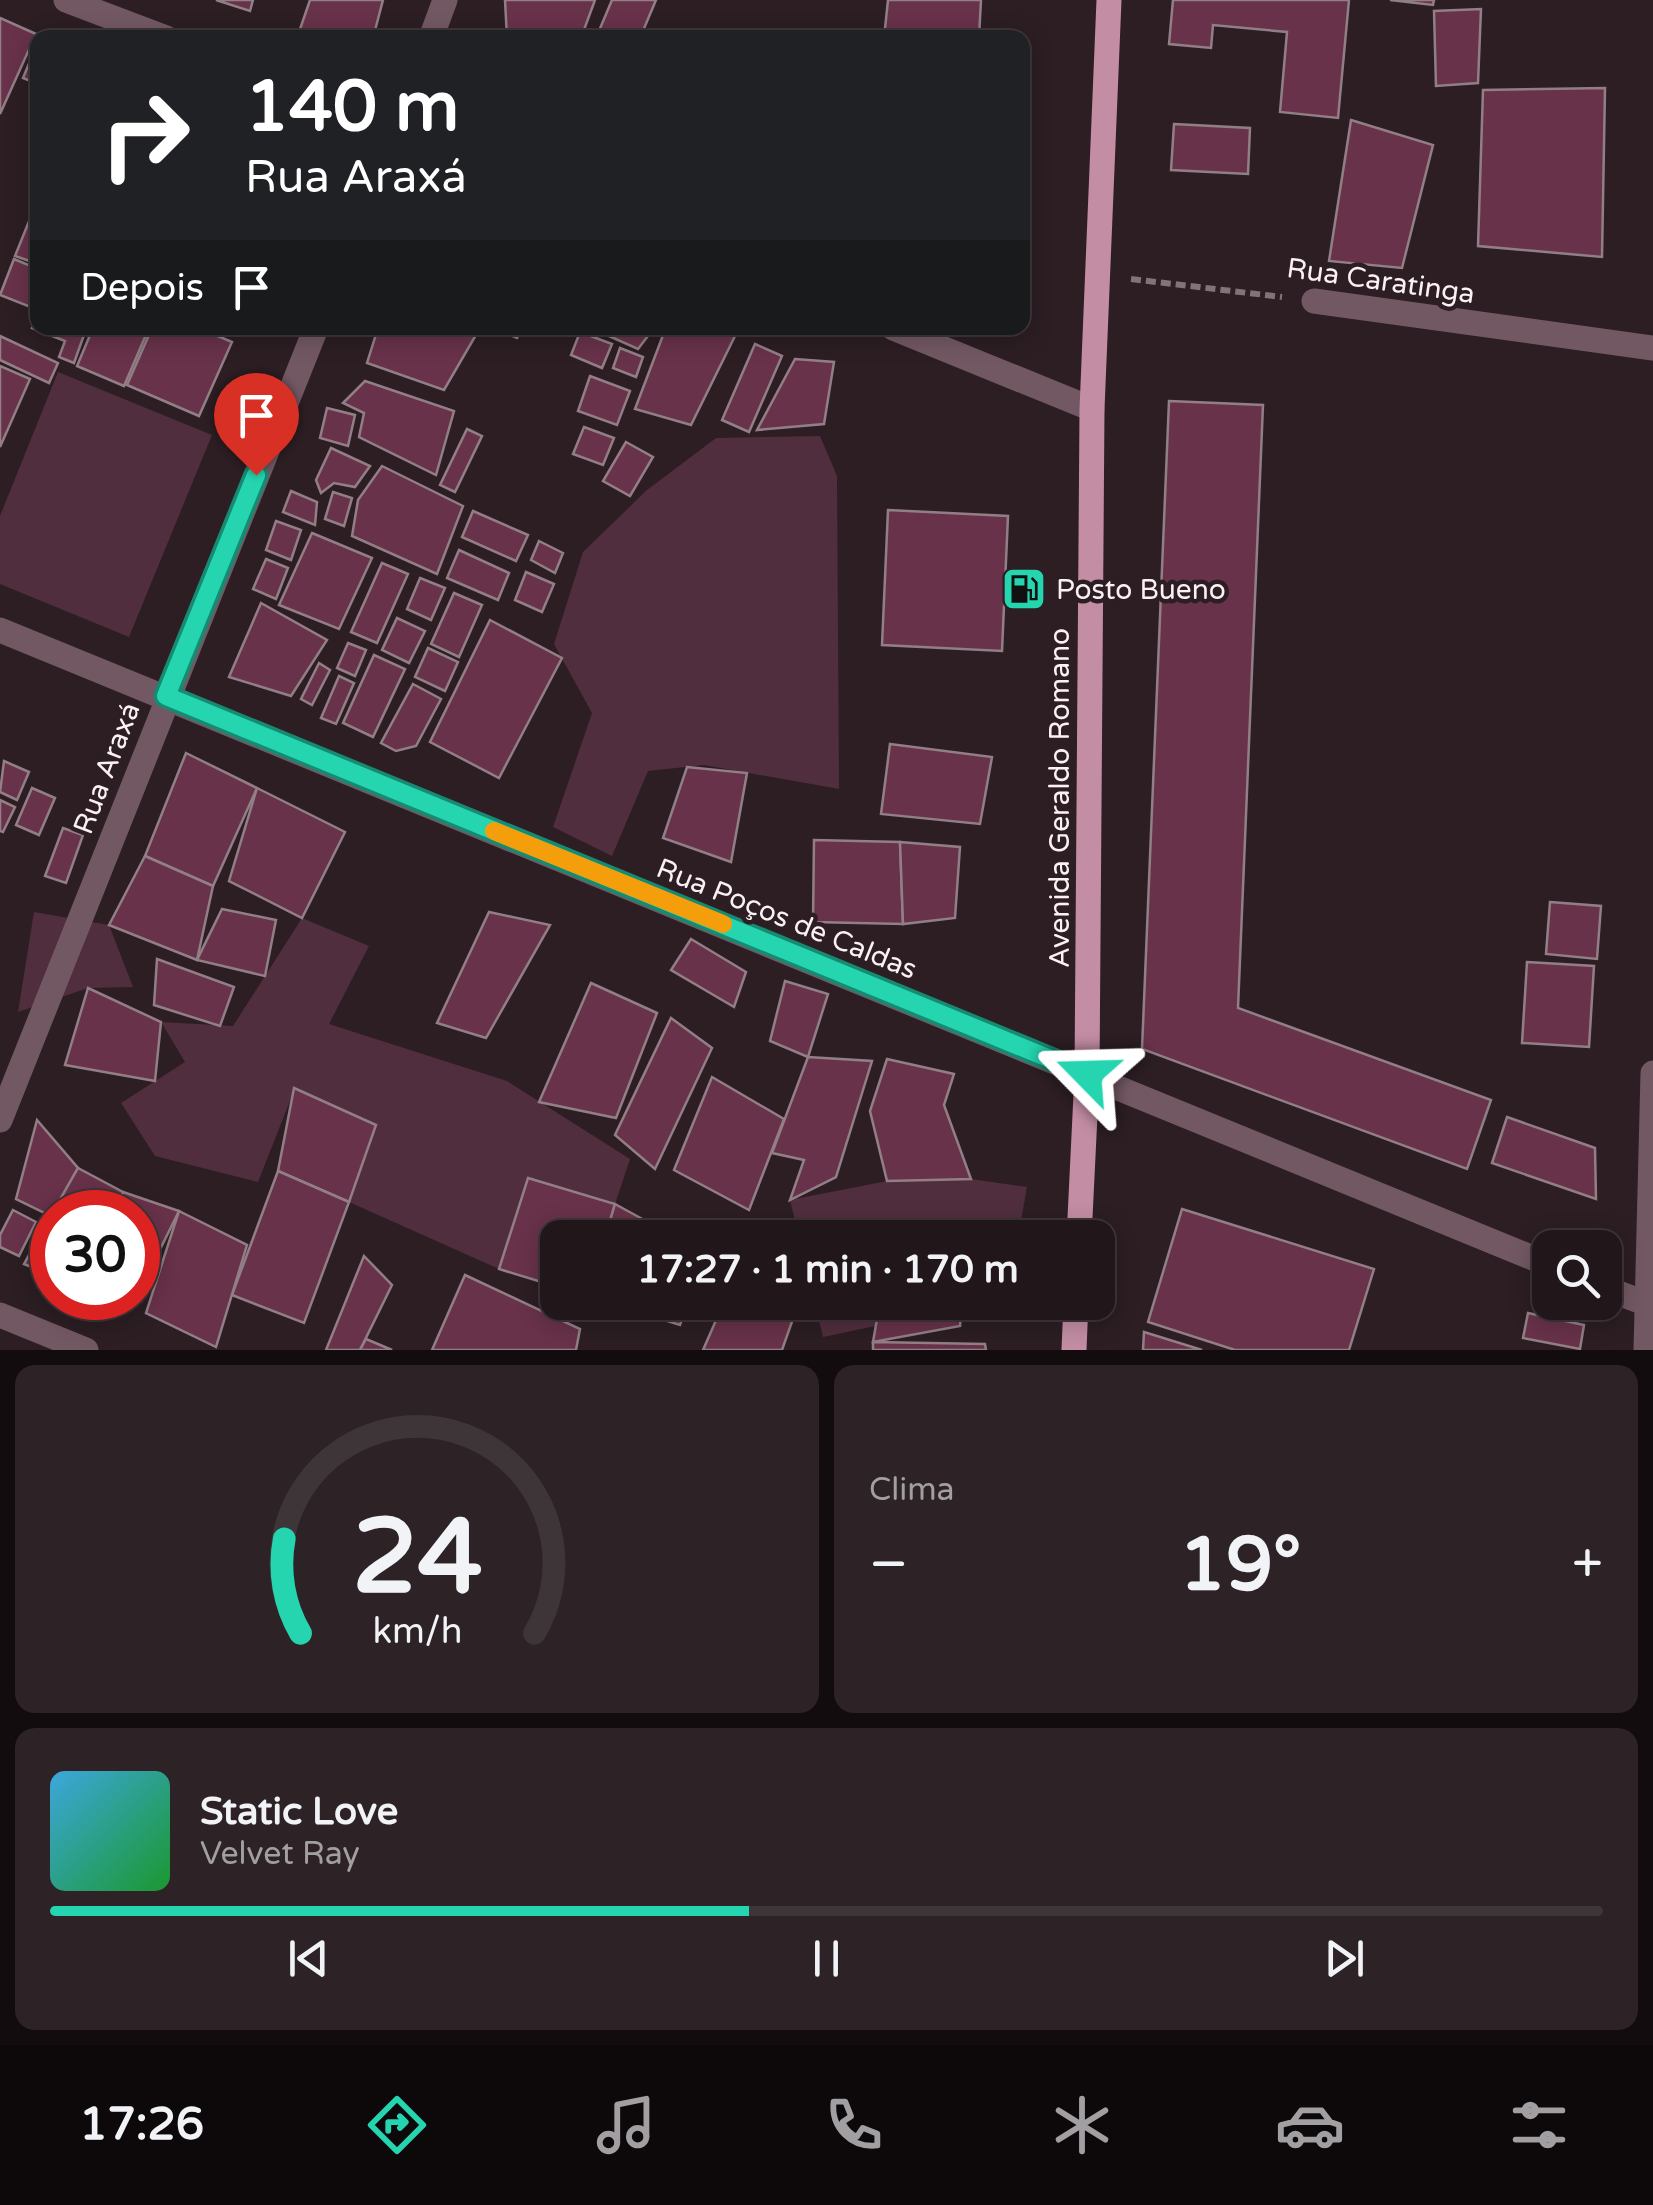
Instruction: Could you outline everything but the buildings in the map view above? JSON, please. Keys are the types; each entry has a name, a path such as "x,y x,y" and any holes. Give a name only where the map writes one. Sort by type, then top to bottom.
{"main road":[{"name":"Avenida Geraldo Romano","path":"1080,1220 1087,1074 1092,409 1109,0"},
{"path":"1074,1350 1075,1320"}],"street":[{"path":"66,0 145,30"},
{"path":"434,30 445,0"},
{"name":"Rua Caratinga","path":"1314,301 1653,348"},
{"name":"Rua Araxá","path":"0,1120 313,335"},
{"path":"910,335 1092,409"},
{"name":"Rua Poços de Caldas","path":"0,630 1532,1258"},
{"path":"1646,1350 1653,1073"},
{"path":"1622,1294 1650,1305"},
{"path":"0,1315 86,1350"}],"path":[{"name":"Rua Caratinga","path":"1100,275 1314,301"}],"shaded area":[{"path":"58,372 212,435 129,637 0,584 0,516"},
{"path":"820,436 837,476 839,789 704,765 648,771 612,856 553,827 592,713 554,644 583,552 647,490 716,438"},
{"path":"34,912 109,925 133,987 88,988 18,1012"},
{"path":"302,918 369,946 329,1024 507,1081 630,1159 615,1204 528,1178 499,1269 349,1202 375,1125 295,1088 258,1182 155,1156 121,1103 185,1062 161,1022 233,1026"},
{"path":"971,1179 1027,1187 1021,1220 795,1220 790,1200 887,1181"},
{"path":"819,1320 884,1320 885,1324 823,1337"}],"slow traffic":[{"path":"494,831 723,924"}],"place":[{"name":"Posto Bueno","path":"1024,589"}],"route":[{"path":"256,475 166,696 1087,1074"}]}
